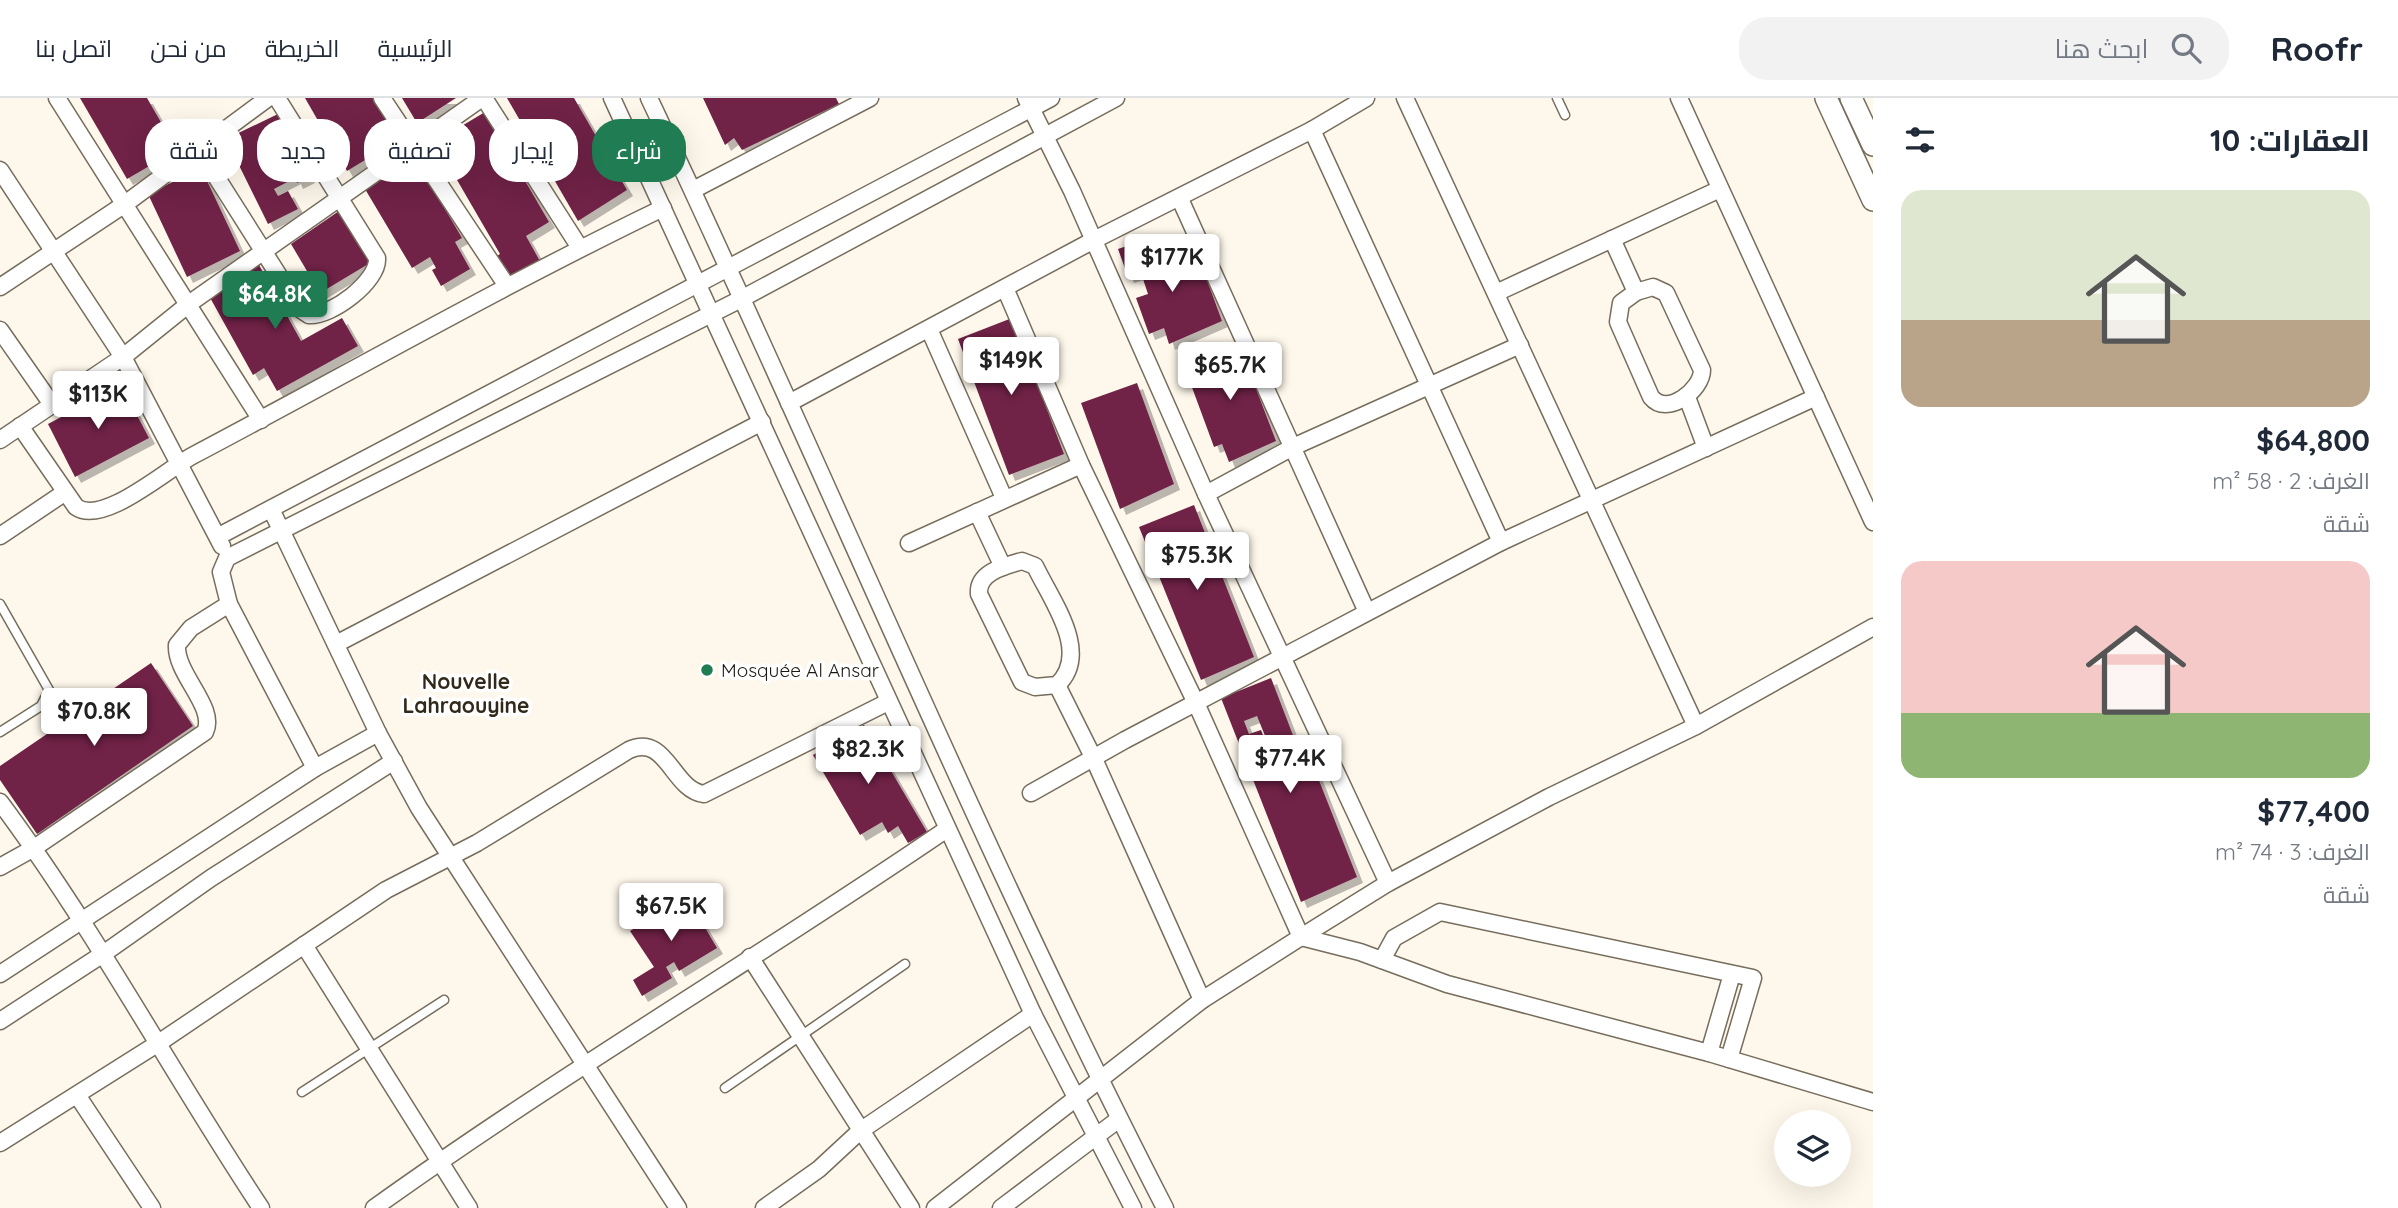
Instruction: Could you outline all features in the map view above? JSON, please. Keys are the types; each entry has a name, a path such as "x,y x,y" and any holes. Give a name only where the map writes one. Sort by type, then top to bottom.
{"street":[{"path":"57,98 190,303 261,420"},
{"path":"231,119 249,103 268,98"},
{"path":"220,182 300,309 309,315 326,313 371,279 378,264 376,252 277,98"},
{"path":"382,98 396,119"},
{"path":"452,119 483,98 580,248"},
{"path":"612,98 1033,1014 1133,1208"},
{"path":"649,98 789,403 888,629 1099,1079 1165,1208"},
{"path":"219,536 728,269 1029,103 1051,98"},
{"path":"315,768 229,604 221,572 227,558 741,299 1116,98"},
{"path":"789,403 1094,240 1180,199 1311,130 1366,98"},
{"path":"1405,98 1696,726"},
{"path":"1679,98 1873,522"},
{"path":"1826,98 1873,200"},
{"path":"1851,98 1873,145"},
{"path":"693,190 860,100"},
{"path":"1029,103 1094,240 1206,494 1388,883"},
{"path":"1311,130 1501,542"},
{"path":"0,170 122,357 219,536 227,558"},
{"path":"0,440 122,357 190,303 364,179"},
{"path":"0,287 54,253 154,182"},
{"path":"438,182 507,286"},
{"path":"1496,293 1720,189"},
{"path":"1180,199 1367,612"},
{"path":"20,426 64,493 82,511 106,510 180,462 507,286 663,208"},
{"path":"1612,239 1636,292"},
{"path":"1656,287 1666,293 1702,365 1701,381 1687,397 1662,403 1651,397 1618,323 1618,307 1636,292 1656,287"},
{"path":"1005,288 1081,465 1196,704 1301,937 1382,960 1447,984 1729,1059 1873,1102"},
{"path":"929,329 1004,498"},
{"path":"0,330 51,403"},
{"path":"1206,494 1293,447 1520,345"},
{"path":"1687,397 1706,448"},
{"path":"1031,793 1501,542 1591,503 1816,397"},
{"path":"337,645 762,422"},
{"path":"909,543 1081,465"},
{"path":"0,536 64,493"},
{"path":"271,509 378,733 448,856 678,1208"},
{"path":"977,512 1003,567"},
{"path":"1022,561 1032,562 1064,628 1073,657 1069,671 1057,685 1035,687 1021,682 990,620 979,586 984,579 1003,567 1022,561"},
{"path":"0,867 34,848 205,732 207,715 180,665 177,645 191,628 229,604"},
{"path":"935,1208 1202,1000 1388,883 1549,797 1696,726 1873,627"},
{"path":"1057,685 1094,759 1202,1000"},
{"path":"0,1143 157,1044 386,890 477,842 636,747 656,750 683,785 694,793 704,794 888,702"},
{"path":"0,974 315,768 378,733"},
{"path":"0,1021 103,954 211,878 394,761"},
{"path":"0,802 34,848 103,954 261,1208"},
{"path":"374,1208 583,1064 947,829"},
{"path":"1382,960 1394,937 1440,912 1753,978 1729,1059"},
{"path":"304,944 371,1047 469,1208"},
{"path":"750,957 911,1208"},
{"path":"1709,1054 1732,974"},
{"path":"764,1208 819,1170 860,1130 1033,1014"},
{"path":"77,1095 152,1208"},
{"path":"1001,1208 1097,1139 1119,1119"}],"lane":[{"path":"1557,98 1564,115"},
{"path":"0,604 49,690 41,706 0,732"},
{"path":"725,1088 905,964"},
{"path":"302,1092 444,1000"}],"building":[{"path":"80,98 147,98 159,119 145,119 145,169 127,179"},
{"path":"305,98 374,98 386,119 364,119 364,161 350,169 350,119 317,119"},
{"path":"402,98 456,98 423,119 415,119"},
{"path":"507,98 574,98 592,129 592,182 622,182 627,190 578,221 555,182 578,182 578,119 519,119"},
{"path":"703,98 836,98 839,104 742,150 734,138 725,145"},
{"path":"485,112 489,119 489,182 526,182 549,222 526,236 541,263 511,281 497,256 500,254 458,182 475,182 473,119"},
{"path":"278,114 280,119 268,119"},
{"path":"257,124 257,182 287,182 274,189 278,196 288,191 298,209 268,224 243,173 243,131"},
{"path":"172,182 208,182 240,251 187,277 148,194"},
{"path":"377,182 429,182 462,238 455,242 470,269 441,286 432,270 436,268 430,257 412,268 365,189"},
{"path":"339,211 370,263 320,293 291,244"},
{"path":"1147,239 1160,276 1189,265 1186,257 1197,253 1222,321 1169,344 1164,328 1149,334 1136,298 1148,294 1141,273 1128,277 1118,249"},
{"path":"259,265 301,341 342,318 358,346 277,391 264,368 253,375 208,294"},
{"path":"1012,318 1064,454 1009,475 958,339"},
{"path":"1238,342 1276,441 1229,462 1222,444 1214,447 1183,363"},
{"path":"1137,383 1174,484 1120,509 1081,403"},
{"path":"121,385 149,438 75,477 48,424"},
{"path":"1194,505 1254,657 1201,680 1139,527"},
{"path":"151,663 193,726 37,834 0,780 0,766"},
{"path":"1271,678 1296,743 1272,753 1257,716 1244,721 1249,734 1261,730 1269,750 1259,753 1265,767 1277,763 1280,772 1311,760 1357,877 1301,902 1221,698"},
{"path":"864,725 927,832 908,843 898,826 888,833 882,822 860,835 813,755"},
{"path":"687,897 717,948 679,971 674,962 666,967 672,978 642,996 633,980 654,967 630,931"}],"place":[{"name":"Mosquée Al Ansar","path":"707,670"}],"district":[{"name":"Nouvelle Lahraouyine","path":"466,694"}]}
